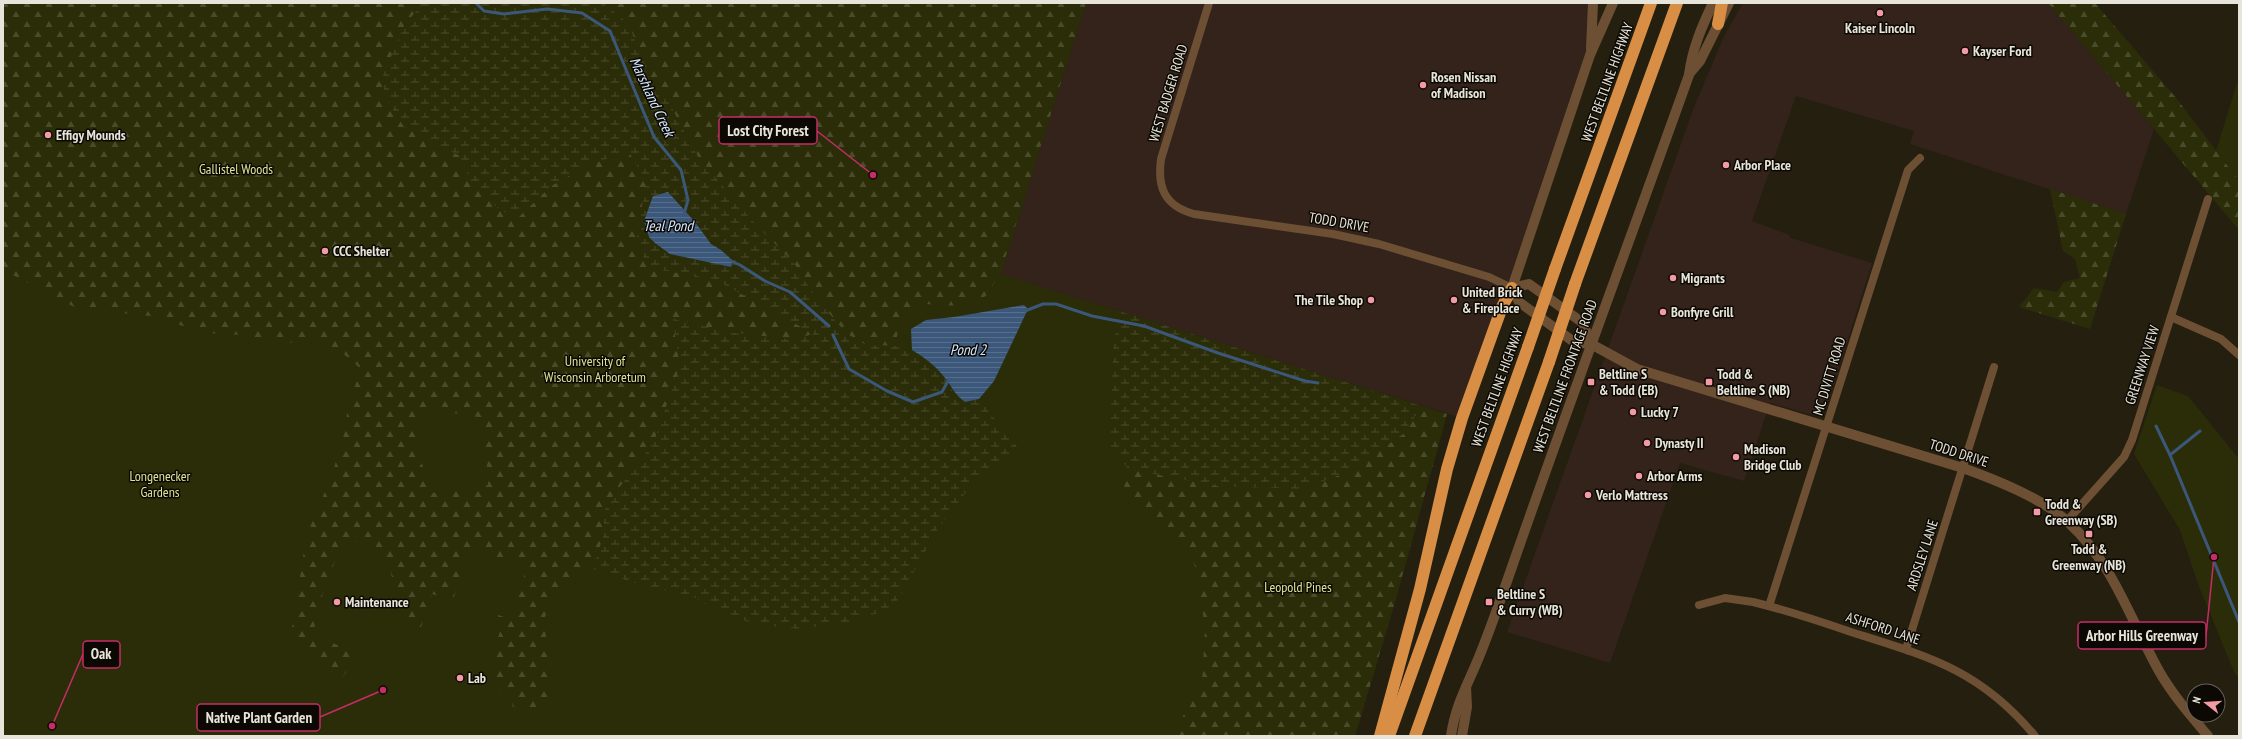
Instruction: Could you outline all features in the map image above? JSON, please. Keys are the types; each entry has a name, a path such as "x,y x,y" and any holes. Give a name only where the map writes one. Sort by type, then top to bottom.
{"highway":[{"name":"WEST BELTLINE HIGHWAY","path":"1388,736 1651,3"},
{"path":"1415,736 1677,3"},
{"path":"1718,24 1722,3"},
{"path":"1380,736 1420,589 1452,449 1499,314 1512,288"}],"street":[{"name":"WEST BADGER ROAD","path":"1163,191 1159,175 1161,159 1209,3"},
{"path":"1590,55 1593,3"},
{"path":"1512,288 1590,55 1612,3"},
{"name":"WEST BELTLINE FRONTAGE ROAD","path":"1451,736 1459,699 1466,687 1498,606 1689,75 1691,57 1713,3"},
{"name":"WEST BELTLINE FRONTAGE ROAD","path":"1689,75 1700,61 1729,3"},
{"name":"MC DIVITT ROAD","path":"1769,606 1908,170 1920,158"},
{"name":"TODD DRIVE","path":"1163,191 1172,204 1188,212 1222,219 1333,234 1380,244 1489,277 1512,288 1519,302 1574,342 1591,344 1637,369 1963,468 1994,480 2034,500 2068,521 2105,565 2120,590 2160,672 2186,710 2208,736"},
{"name":"GREENWAY VIEW","path":"2068,521 2124,457 2132,440 2208,199"},
{"path":"1512,288 1529,284 1583,323 1591,344"},
{"path":"2171,317 2221,339 2239,355"},
{"name":"ARDSLEY LANE","path":"1906,649 1994,367"},
{"name":"ASHFORD LANE","path":"1699,605 1725,598 1769,606 1932,658 1980,684 2007,705 2035,736"},
{"name":"WEST BELTLINE FRONTAGE ROAD","path":"1462,736 1466,707 1466,687"}],"shaded area":[{"path":"1086,3 1593,3 1590,55 1462,418 1000,274"},
{"path":"1743,3 2048,3 2154,129 2126,214 1910,144 1914,131 1796,96 1752,221 1787,234 1791,238 1872,263 1826,409 1819,415 1813,415 1770,403 1744,481 1680,463 1610,663 1507,632 1694,107 1724,36"}],"green space":[{"name":"University of Wisconsin Arboretum","path":"3,3 1086,3 1001,274 1447,414 1395,602 1355,736 3,736"},
{"name":"Gallistel Woods","path":"3,3 423,3 404,26 404,127 460,156 472,184 517,218 551,186 589,164 629,152 647,183 637,227 649,268 714,279 815,334 790,339 731,332 673,320 680,367 654,442 607,504 604,513 604,534 593,569 575,577 562,586 556,592 548,608 545,618 549,695 546,708 536,712 513,709 511,691 496,692 492,679 494,647 500,632 498,615 511,619 527,566 469,548 453,600 432,594 419,633 407,628 389,567 371,545 348,540 335,561 326,583 314,622 317,638 365,654 352,665 340,680 305,652 292,629 304,551 312,521 331,478 344,434 349,399 362,370 338,349 311,340 281,344 243,335 205,333 151,316 78,309 15,276 3,273","holes":["441,411 484,418 488,485 432,493 420,458 416,412"]},
{"path":"423,3 603,3 629,24 648,79 668,101 698,157 758,227 794,263 816,298 839,325 849,335 866,345 895,346 912,350 931,362 946,379 955,395 965,402 979,399 1021,452 991,466 970,487 939,527 896,603 881,612 849,622 800,629 757,625 712,608 694,597 627,581 611,573 593,569 604,534 604,513 607,504 654,442 680,367 673,319 744,335 782,338 814,334 714,279 649,268 636,242 647,183 629,152 589,164 551,186 517,219 499,209 472,184 460,156 404,127 388,102 381,80 404,26","holes":["668,192 695,222 722,265 674,255 658,247 652,242 644,228 644,220 653,196"]},
{"path":"603,3 1086,3 1000,274 986,296 961,306 925,304 902,312 895,346 866,345 849,335 816,298 794,263 758,227 698,157 668,101 648,79 629,24"},
{"path":"2048,3 2095,3 2177,99 2239,181 2239,230"},
{"path":"2239,77 2239,181 2216,151"},
{"path":"2050,189 2126,214 2090,329 2019,307 2034,288 2057,292 2064,282 2080,278 2075,259 2063,251"},
{"path":"1119,311 1422,406 1403,434 1350,471 1302,489 1217,486 1128,469 1110,445 1113,351"},
{"path":"2157,385 2188,396 2239,459 2239,678 2235,674 2198,584 2180,530 2134,454"},
{"name":"Leopold Pines","path":"1422,406 1447,414 1395,602 1355,736 1176,736 1182,718 1202,682 1205,631 1199,581 1193,560 1178,541 1123,493 1128,469 1217,486 1302,489 1350,471 1403,434"}],"water":[{"name":"Teal Pond","path":"668,192 695,222 711,244 721,250 733,261 731,267 670,254 649,237 644,221 653,196"},
{"name":"Pond 2","path":"1024,305 1028,309 994,381 979,399 965,402 956,394 938,370 926,359 912,350 911,329 926,320 954,317"}],"waterway":[{"name":"Marshland Creek","path":"476,3 484,11 504,14 547,9 582,13 610,31 654,137 681,170 688,200 684,214"},
{"name":"Marshland Creek","path":"729,260 740,265 765,281 790,292 829,326"},
{"path":"1025,311 1043,304 1056,304 1092,316 1144,326 1218,353 1305,381 1318,383"},
{"path":"833,335 849,369 887,391 913,402 942,392 949,379"},
{"path":"2156,426 2170,455 2239,622"},
{"path":"2170,455 2200,431"}],"place":[{"name":"Kaiser Lincoln","path":"1880,13"},
{"name":"Kayser Ford","path":"1965,51"},
{"name":"Rosen Nissan of Madison","path":"1423,85"},
{"name":"Effigy Mounds","path":"48,135"},
{"name":"Arbor Place","path":"1726,165"},
{"name":"Lost City Forest","path":"873,175"},
{"name":"CCC Shelter","path":"325,251"},
{"name":"Migrants","path":"1673,278"},
{"name":"The Tile Shop","path":"1371,300"},
{"name":"United Brick & Fireplace","path":"1454,300"},
{"name":"Bonfyre Grill","path":"1663,312"},
{"name":"Beltline S & Todd (EB)","path":"1591,382"},
{"name":"Todd & Beltline S (NB)","path":"1709,382"},
{"name":"Lucky 7","path":"1633,412"},
{"name":"Dynasty II","path":"1647,443"},
{"name":"Madison Bridge Club","path":"1736,457"},
{"name":"Arbor Arms","path":"1639,476"},
{"name":"Verlo Mattress","path":"1588,495"},
{"name":"Todd & Greenway (SB)","path":"2037,512"},
{"name":"Todd & Greenway (NB)","path":"2089,534"},
{"name":"Arbor Hills Greenway","path":"2214,557"},
{"name":"Maintenance","path":"337,602"},
{"name":"Beltline S & Curry (WB)","path":"1489,602"},
{"name":"Lab","path":"460,678"},
{"name":"Native Plant Garden","path":"383,690"},
{"name":"Oak","path":"52,726"}],"park label":[{"name":"Longenecker Gardens","path":"160,484"}]}
